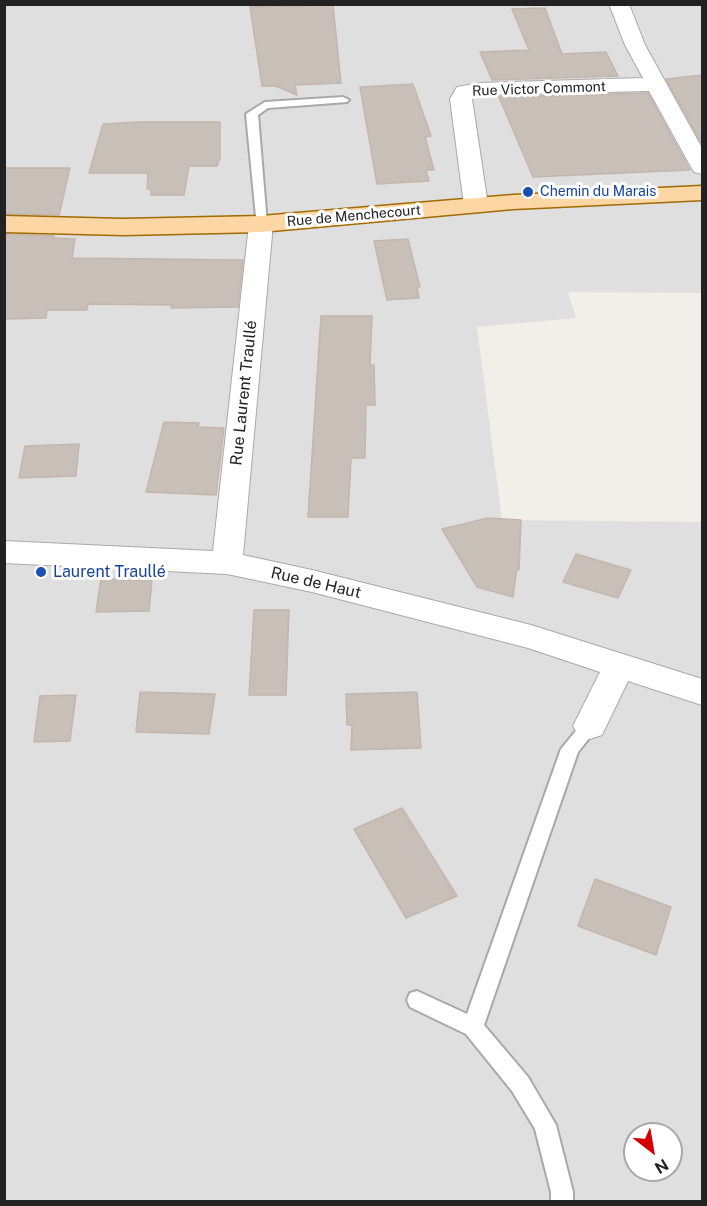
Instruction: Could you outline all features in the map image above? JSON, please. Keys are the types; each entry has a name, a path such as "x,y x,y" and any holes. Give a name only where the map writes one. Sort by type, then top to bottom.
{"main road":[{"name":"Rue de Menchecourt","path":"4,224 123,227 261,224 476,205 702,193"}],"street":[{"path":"619,4 635,45 702,167"},
{"name":"Rue Victor Commont","path":"476,205 461,99 465,92 478,88 657,84"},
{"name":"Rue Laurent Traullé","path":"227,563 261,224"},
{"name":"Rue de Haut","path":"4,552 227,563 312,581 531,637 702,692"},
{"path":"590,726 619,666"}],"lane":[{"path":"261,224 252,114 265,105 343,100"},
{"path":"473,1027 570,749 590,726"},
{"path":"417,1000 473,1027 520,1084 545,1125 562,1192 562,1202"}],"shaded area":[{"path":"5,5 702,5 702,293 568,292 576,318 477,327 502,520 702,522 702,1201 5,1202"}],"building":[{"path":"333,5 341,83 295,85 297,95 276,86 262,86 250,7"},
{"path":"545,8 562,54 606,52 618,76 492,80 480,52 529,50 512,9"},
{"path":"702,75 702,144 666,79"},
{"path":"413,84 431,136 425,137 434,170 426,170 429,181 377,184 360,87"},
{"path":"648,93 690,170 533,177 499,97"},
{"path":"220,122 220,158 217,166 189,166 184,195 151,195 151,189 147,189 148,173 89,173 103,124"},
{"path":"4,168 70,168 59,215 4,214"},
{"path":"4,234 75,239 72,258 243,260 238,307 171,308 172,305 88,304 87,310 47,310 46,318 4,319"},
{"path":"408,239 420,287 417,287 419,298 387,300 374,241"},
{"path":"321,316 372,316 370,365 374,365 375,405 366,405 365,458 351,458 348,517 308,517"},
{"path":"164,422 199,423 198,427 224,428 216,495 146,492"},
{"path":"79,444 76,476 19,478 25,446"},
{"path":"488,518 521,520 519,570 517,569 513,597 477,587 442,529"},
{"path":"576,554 631,570 618,598 563,582"},
{"path":"101,579 152,580 149,611 96,612"},
{"path":"254,610 289,610 286,695 249,695"},
{"path":"140,692 215,694 209,734 136,732"},
{"path":"417,692 421,748 351,750 352,725 347,725 346,694"},
{"path":"76,695 70,741 34,742 40,696"},
{"path":"402,808 457,896 406,918 354,829"},
{"path":"595,879 671,907 656,955 578,926"}],"place":[{"name":"Chemin du Marais","path":"528,192"},
{"name":"Laurent Traullé","path":"41,572"}]}
